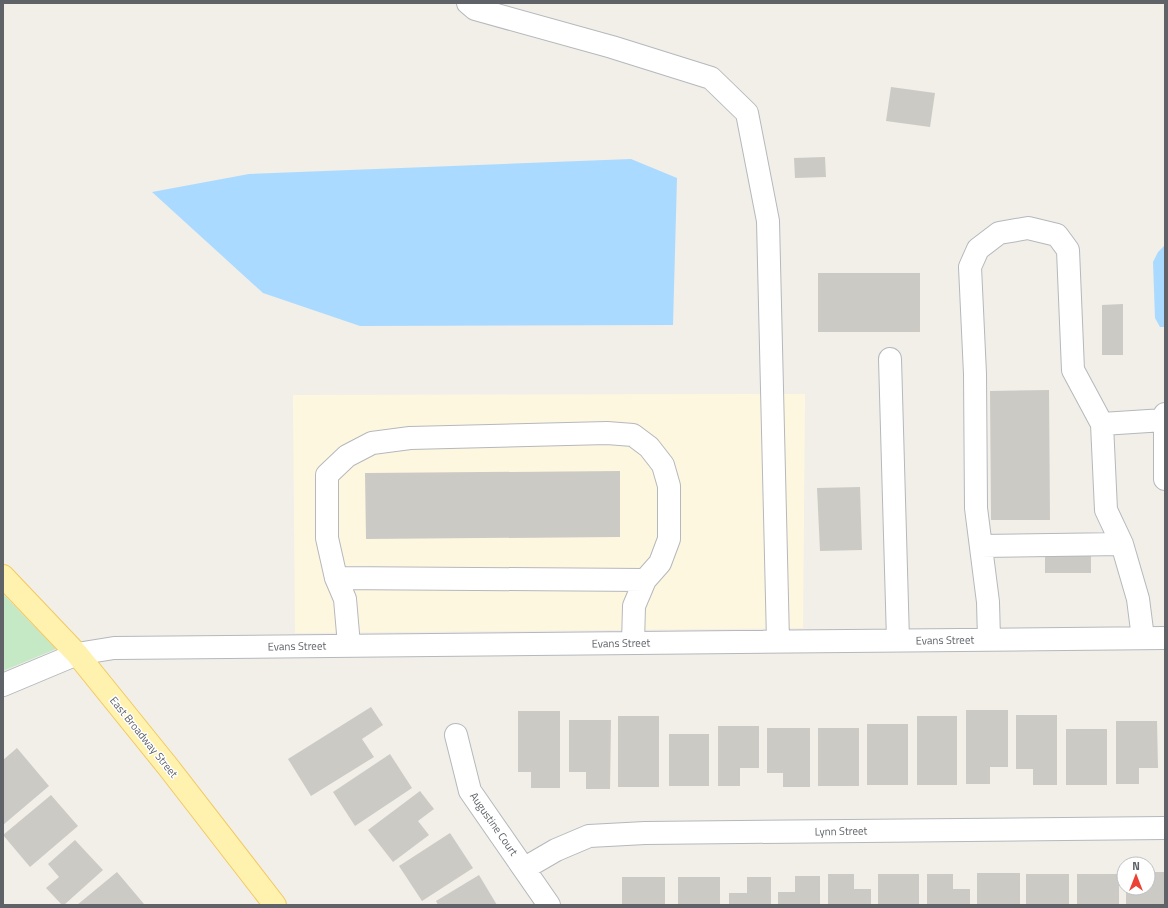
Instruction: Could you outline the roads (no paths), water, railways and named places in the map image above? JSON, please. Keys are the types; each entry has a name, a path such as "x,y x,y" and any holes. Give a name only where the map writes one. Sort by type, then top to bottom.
{"main road":[{"name":"East Broadway Street","path":"3,576 77,654 169,768 275,905"}],"street":[{"path":"468,3 475,9 612,47 711,78 747,113 768,221 778,641"},
{"path":"988,639 988,602 976,508 975,374 970,267 978,248 999,233 1028,228 1057,235 1068,250 1073,370 1102,424 1106,510 1122,544 1138,599 1143,638"},
{"path":"890,359 898,640"},
{"path":"1102,424 1165,417 1165,479"},
{"path":"349,645 345,599 336,578 327,538 327,475 347,456 372,443 410,438 608,433 633,435 649,447 663,465 669,486 669,539 660,563 646,580 634,606 633,643"},
{"path":"980,546 1122,544"},
{"path":"336,578 646,580"},
{"name":"Evans Street","path":"3,685 77,654 114,648 1165,638"},
{"name":"Augustine Court","path":"456,735 470,791 549,905"},
{"name":"Lynn Street","path":"524,868 556,850 589,836 646,833 1165,828"}],"water":[{"path":"631,159 677,178 673,325 360,326 263,293 152,192 249,174"},
{"path":"1165,245 1165,327 1160,327 1155,318 1153,262 1158,252"}]}
